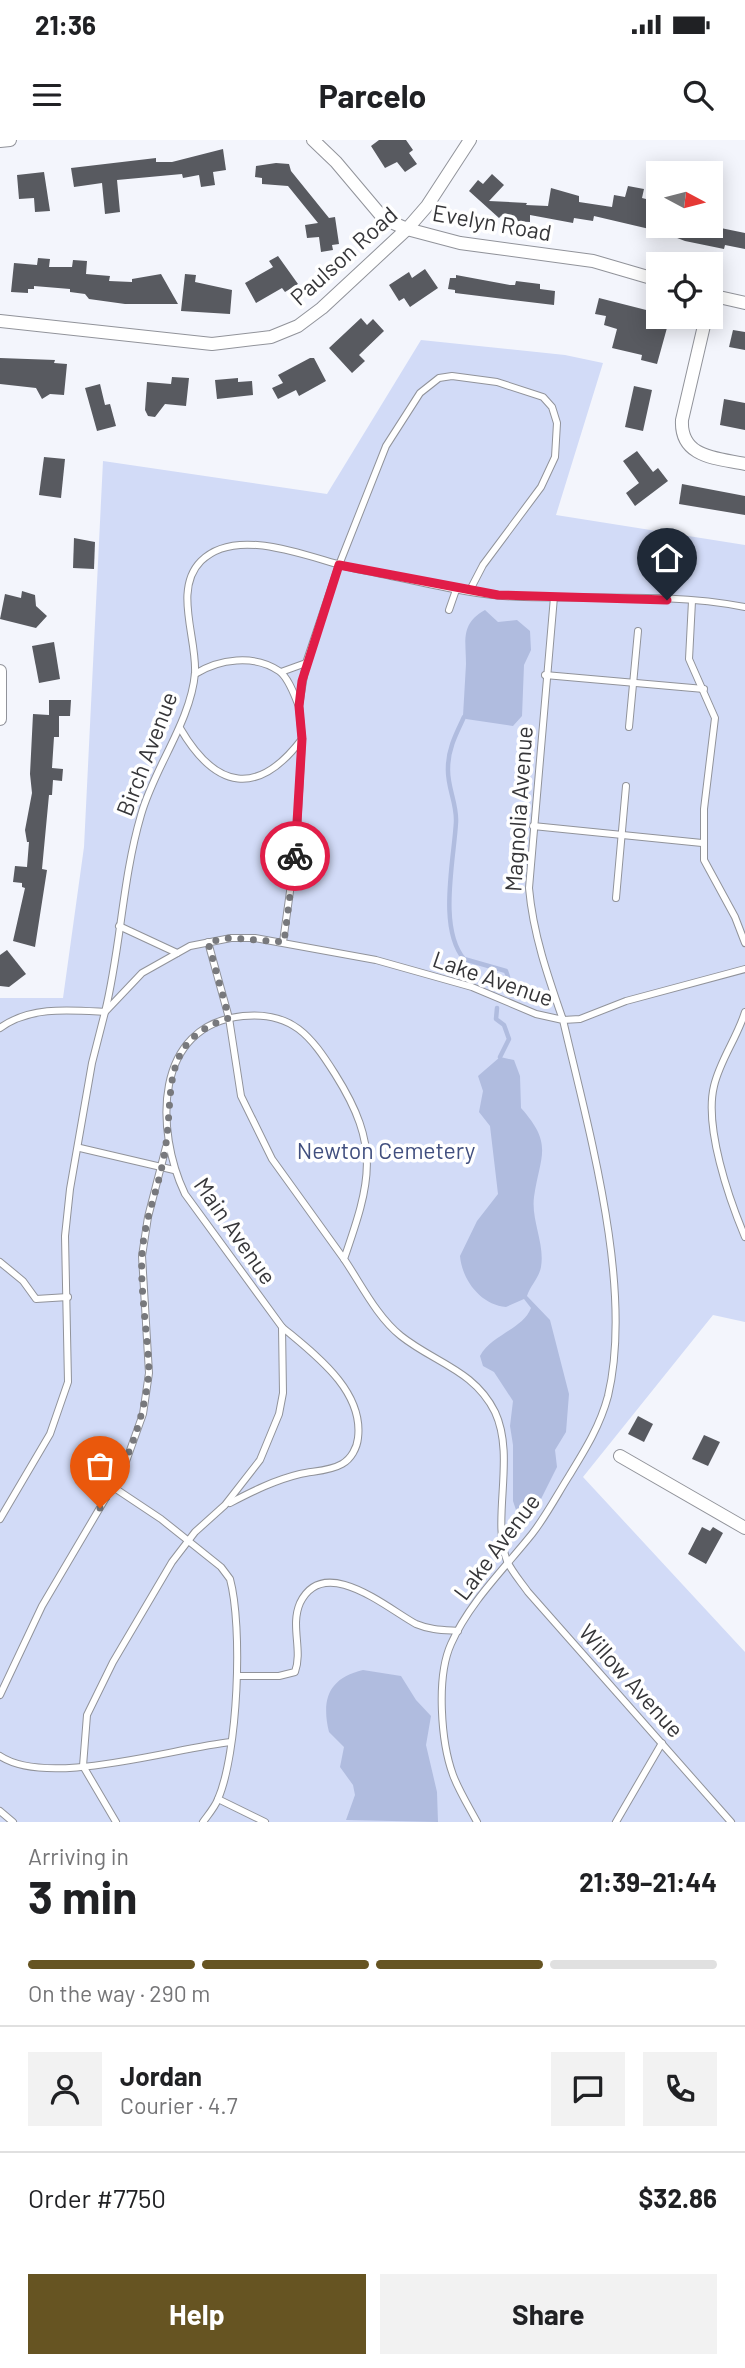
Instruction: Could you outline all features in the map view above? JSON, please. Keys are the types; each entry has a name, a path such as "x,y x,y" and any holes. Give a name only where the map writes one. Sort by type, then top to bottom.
{"street":[{"path":"0,141 10,140"},
{"name":"Evelyn Road","path":"313,140 336,162 384,219 407,229 460,243 593,261 646,276"},
{"name":"Paulson Road","path":"0,321 212,344 271,337 298,326 322,308 407,229 427,206 470,140"},
{"path":"723,298 745,303"},
{"path":"703,329 682,421 683,438 687,445 703,455 745,464"},
{"path":"0,671 0,719"},
{"path":"620,1456 745,1528"}],"lane":[{"path":"284,942 296,848 302,739 299,706 306,663 339,565 386,446 420,393 439,378 452,376 497,382 543,397 552,407 557,423 555,457 541,487 483,565 470,590"},
{"name":"Birch Avenue","path":"105,1012 127,872 142,812 149,788 180,728 195,674 188,592 192,572 202,559 221,547 251,544 339,565 498,595 692,601 745,607"},
{"path":"449,610 457,587"},
{"name":"Magnolia Avenue","path":"554,597 545,675 529,888 531,916 563,1020"},
{"path":"692,601 689,659 715,718 702,842 704,860 711,878 735,917 745,943"},
{"path":"629,727 638,631"},
{"path":"195,674 206,667 237,660 260,662 281,672 299,706"},
{"path":"281,672 306,663"},
{"path":"545,675 704,689"},
{"path":"180,728 189,744 215,769 230,777 244,778 271,773 302,739"},
{"path":"616,898 626,786"},
{"path":"533,826 702,842"},
{"path":"119,926 177,953"},
{"name":"Lake Avenue","path":"0,1519 46,1444 64,1395 70,1363 65,1236 70,1189 80,1148 92,1063 105,1012 142,973 177,953 208,942 230,938 284,942 376,960 472,987 536,1014 563,1020 611,1252 616,1301 614,1368 601,1418 590,1444 532,1534 507,1561 458,1631 445,1664 444,1738 454,1778 477,1822"},
{"path":"208,942 229,1018 238,1083 253,1124 312,1218 384,1318 401,1336 473,1380 496,1415 504,1462 504,1541 507,1561"},
{"path":"563,1020 580,1019 626,1001 745,969"},
{"path":"0,1028 26,1015 46,1011 105,1012"},
{"path":"745,1012 739,1032 720,1069 711,1109 719,1151 745,1237"},
{"name":"Main Avenue","path":"225,1505 274,1483 342,1464 352,1455 358,1443 360,1423 344,1390 329,1369 282,1327 198,1214 174,1170 167,1141 170,1084 183,1048 209,1024 229,1018 267,1016 295,1026 315,1044 348,1094 364,1135 368,1166 344,1259"},
{"path":"0,1695 42,1606 113,1487 132,1447 147,1392 149,1373 142,1256 148,1217 167,1141"},
{"path":"80,1148 174,1170"},
{"path":"0,1262 23,1281 36,1299 68,1297"},
{"path":"116,1822 83,1766 83,1731 95,1697 172,1562 187,1542 225,1505 260,1460 279,1414 284,1373 282,1327"},
{"path":"113,1487 161,1519 221,1567 230,1579 237,1676 231,1742 218,1799 204,1822"},
{"name":"Willow Avenue","path":"507,1561 528,1592 731,1822"},
{"path":"237,1676 279,1676 295,1672 299,1663 295,1637 298,1610 312,1589 324,1583 351,1587 425,1627 458,1631"},
{"path":"0,1756 23,1766 45,1769 83,1766 231,1742"},
{"path":"616,1822 662,1743"},
{"path":"218,1799 265,1822"},
{"path":"0,1811 13,1822"}],"green space":[{"name":"Newton Cemetery","path":"421,340 565,355 603,363 556,515 745,545 745,1322 713,1315 583,1477 745,1652 745,1822 0,1822 0,998 63,998 84,847 103,461 327,494"}],"shaded area":[{"path":"485,610 498,622 517,620 530,631 531,650 524,665 522,716 513,726 466,719 463,716 466,634 471,621"},
{"path":"500,1057 514,1060 520,1076 521,1108 541,1141 534,1215 542,1258 538,1275 527,1296 550,1320 569,1394 566,1432 555,1450 557,1467 532,1517 527,1518 516,1510 513,1501 513,1445 510,1426 513,1401 494,1372 483,1366 480,1356 491,1343 521,1321 531,1308 524,1299 506,1307 489,1302 474,1290 465,1274 460,1256 477,1221 498,1194 490,1126 479,1112 483,1091 478,1076"},
{"path":"363,1670 401,1676 416,1700 431,1716 426,1745 437,1792 438,1822 346,1820 355,1795 353,1785 340,1767 344,1747 329,1732 327,1700 335,1684 342,1678"}],"building":[{"path":"379,140 406,140 413,150 409,153 417,164 405,172 397,162 385,168 371,146"},
{"path":"223,149 226,170 213,172 215,185 201,187 199,175 183,178 182,174 117,180 120,212 105,214 102,183 74,187 71,168 156,158 156,162 172,162"},
{"path":"289,164 291,171 329,218 335,217 339,244 332,245 333,250 321,252 319,237 307,238 305,225 318,223 288,186 262,184 262,178 255,177 256,166"},
{"path":"44,172 50,211 35,212 34,198 19,199 17,175"},
{"path":"492,174 504,185 489,201 548,206 551,188 579,196 579,202 612,207 614,195 625,197 628,186 644,189 642,198 646,199 646,228 594,216 593,221 574,218 573,223 530,215 530,222 508,221 501,216 499,218 469,191 478,180 483,184"},
{"path":"723,228 745,233 745,249 725,245 724,249 677,238 723,238"},
{"path":"278,256 298,284 285,292 282,288 256,303 245,283 273,267 269,261"},
{"path":"38,258 50,259 49,267 72,267 73,260 87,261 86,274 110,276 109,281 132,282 132,279 161,274 178,304 125,304 89,299 85,294 70,292 70,289 34,286 34,289 28,289 28,293 11,292 14,263 37,265"},
{"path":"425,269 438,288 410,307 404,298 399,301 389,285 409,272 412,278"},
{"path":"185,274 196,275 195,282 232,290 230,314 181,311"},
{"path":"456,275 510,285 515,285 516,281 540,284 540,289 555,291 554,305 455,293 455,290 448,289 450,278 456,278"},
{"path":"599,298 646,310 646,329 667,329 657,364 641,360 642,355 612,348 617,329 604,325 606,316 595,314"},
{"path":"361,318 367,325 373,319 384,331 359,355 365,361 352,373 329,348"},
{"path":"733,330 745,332 745,350 729,347"},
{"path":"0,358 55,360 54,363 67,364 64,395 50,394 42,399 36,388 0,384"},
{"path":"314,358 326,381 299,396 296,390 278,399 272,388 283,383 278,375"},
{"path":"172,377 189,378 186,406 165,404 155,417 148,416 145,410 147,382 171,384"},
{"path":"238,378 238,382 252,381 253,395 217,399 215,380"},
{"path":"100,384 105,405 110,404 116,426 97,431 85,388"},
{"path":"634,386 652,390 643,431 625,427"},
{"path":"724,399 745,403 745,430 720,425"},
{"path":"637,451 653,472 658,468 668,481 635,506 626,493 639,483 623,461"},
{"path":"44,457 65,459 61,498 39,495"},
{"path":"682,484 745,496 745,515 679,504"},
{"path":"74,538 95,542 94,569 73,568"},
{"path":"22,591 35,595 36,606 47,616 36,628 0,619 5,594 21,598"},
{"path":"54,642 60,679 39,683 32,646"},
{"path":"49,700 71,700 70,716 59,716 59,737 54,737 52,768 63,769 62,781 53,780 52,795 49,795 42,869 47,870 35,947 13,941 25,888 22,883 13,882 15,866 27,867 29,842 25,830 32,793 30,774 33,714 49,715"},
{"path":"7,950 26,974 9,987 0,986 0,955"},
{"path":"638,1416 653,1424 644,1442 628,1434"},
{"path":"704,1435 720,1442 708,1466 692,1459"},
{"path":"702,1527 710,1531 713,1527 723,1533 706,1564 688,1554"}],"waterway":[{"path":"464,717 448,761 456,815 450,893 452,930 456,946 464,959 506,971 508,977 505,986"},
{"path":"497,1008 496,1019 504,1025 509,1039 500,1057"}],"way so far":[{"path":"100,1508 124,1467 143,1414 147,1392 148,1331 142,1256 148,1217 167,1141 168,1102 174,1068 183,1048 192,1038 209,1024 229,1018 208,942 230,938 284,942 295,856"}],"route":[{"path":"295,856 302,739 299,706 302,681 339,565 498,595 667,600"}]}
